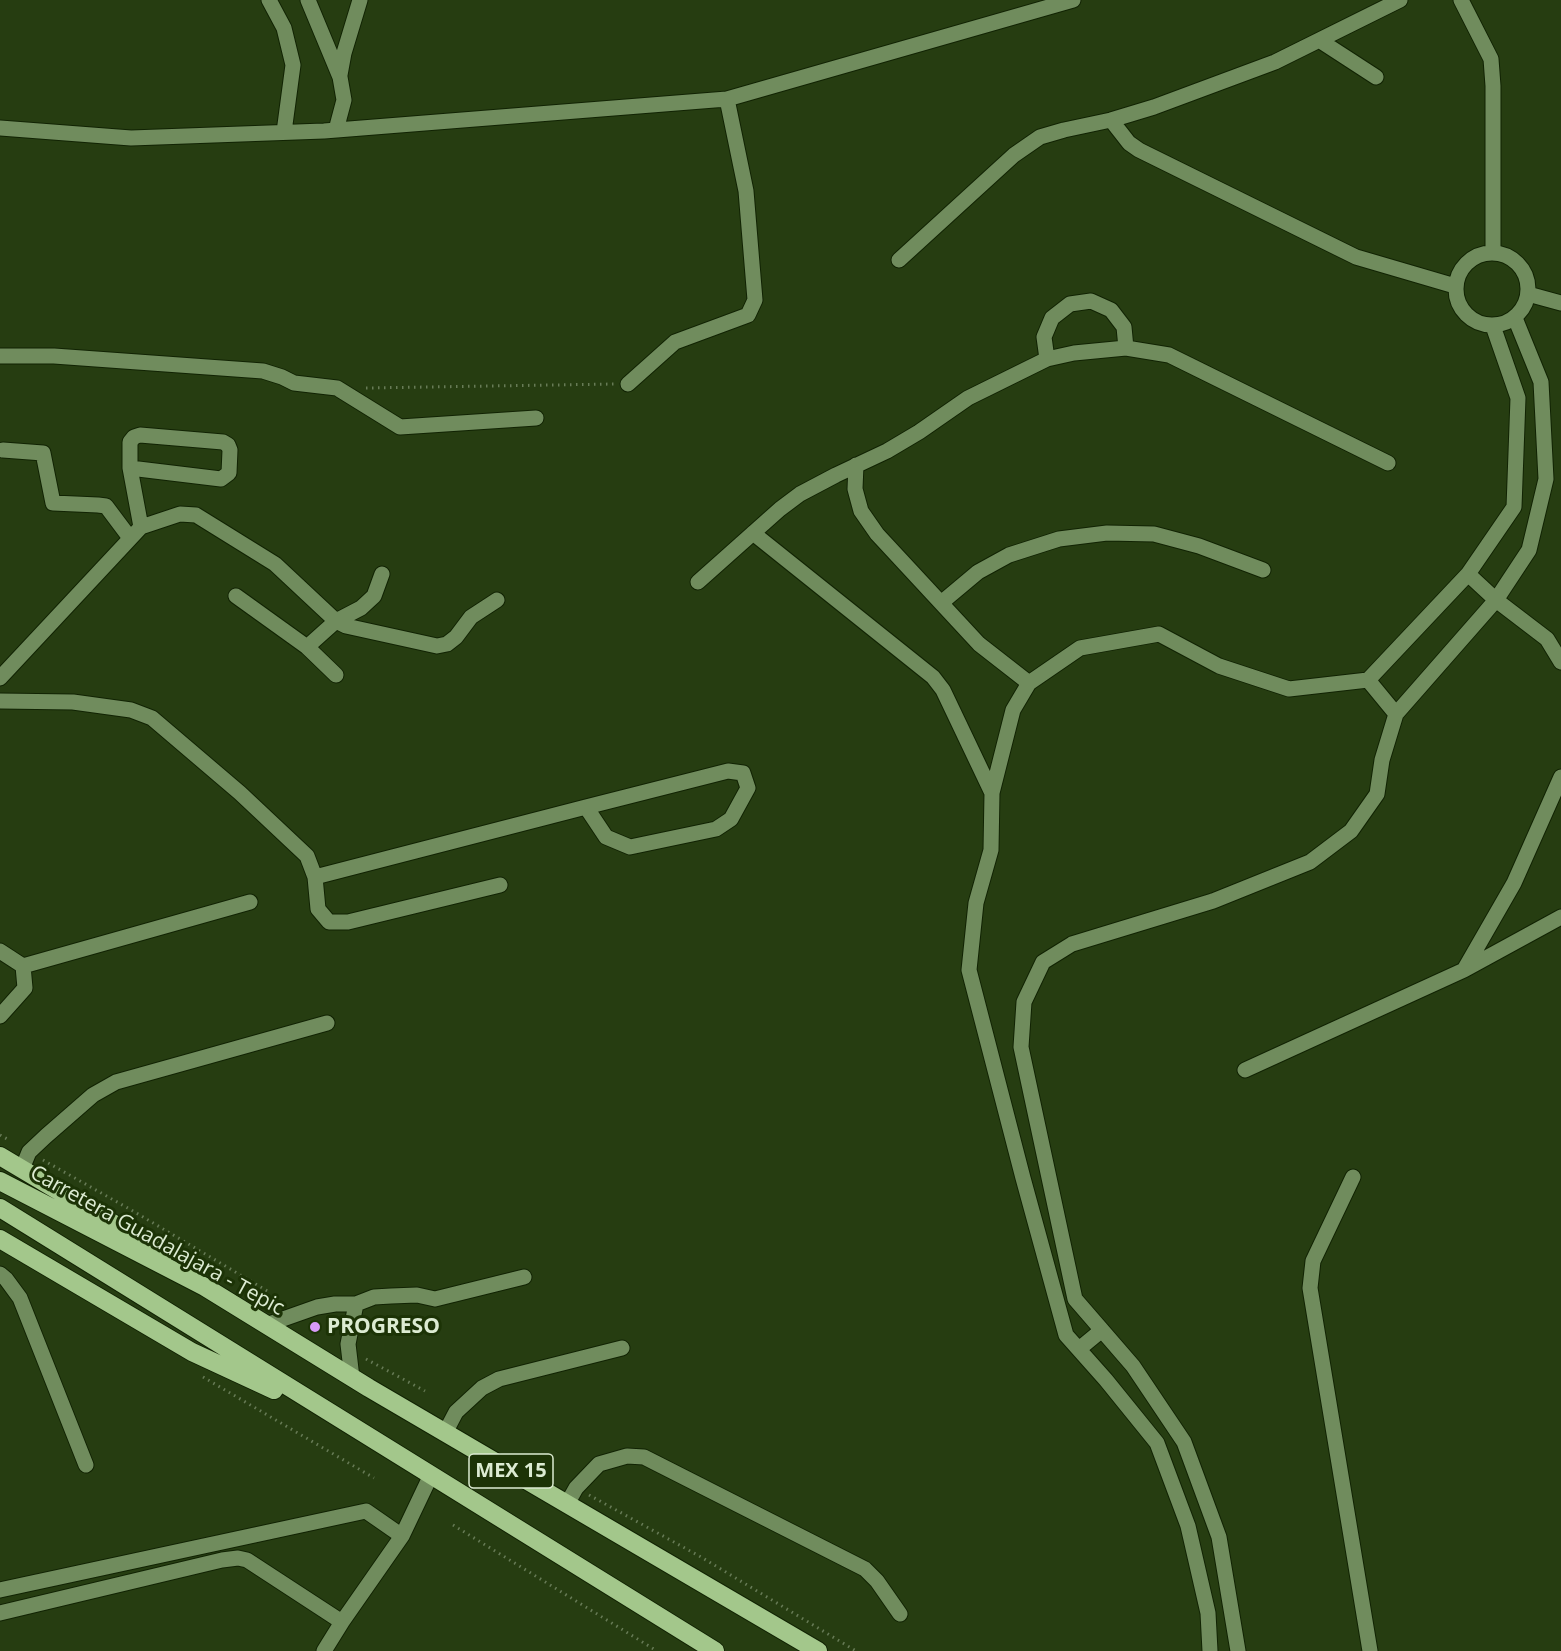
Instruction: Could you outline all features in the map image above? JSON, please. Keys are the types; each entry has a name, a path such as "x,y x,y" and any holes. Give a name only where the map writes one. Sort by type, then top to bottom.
{"highway":[{"path":"0,1155 151,1246 205,1287"},
{"name":"Carretera Guadalajara - Tepic","path":"0,1181 205,1287 352,1378 818,1651"},
{"name":"MEX 15","path":"0,1208 715,1651"},
{"path":"0,1239 192,1352 345,1422"}],"street":[{"path":"269,0 284,28 293,65 284,132"},
{"path":"308,0 340,77 344,100 336,130"},
{"path":"340,77 344,53 360,0"},
{"path":"0,128 131,138 336,130 727,99 1073,0"},
{"path":"899,260 1014,156 1040,137 1154,107 1275,62 1400,0"},
{"path":"1461,0 1491,59 1493,86 1492,253"},
{"path":"1319,40 1376,78"},
{"path":"628,384 675,342 748,315 755,300 746,191 727,99"},
{"path":"1111,120 1129,143 1139,150 1356,257 1455,286"},
{"path":"1492,253 1510,258 1521,267 1527,280 1528,294 1525,304 1515,318 1493,326 1473,321 1459,306 1455,286 1461,269 1475,257 1492,253"},
{"path":"1528,294 1561,303"},
{"path":"1047,359 1044,337 1052,318 1070,304 1091,301 1111,310 1124,327 1126,348"},
{"path":"1238,1651 1219,1537 1184,1442 1133,1366 1075,1299 1021,1047 1024,1002 1043,963 1072,944 1213,901 1310,862 1351,831 1377,794 1382,760 1396,714 1496,600 1529,550 1546,479 1541,382 1515,318"},
{"path":"1210,1651 1208,1613 1188,1526 1157,1443 1066,1335 969,970 976,903 992,850 992,793 1013,710 1029,683 1080,648 1159,634 1219,666 1289,689 1368,680 1468,574 1514,507 1518,398 1493,326"},
{"path":"698,582 800,494 887,451 968,398 1047,359 1074,353 1126,348 1169,355 1388,463"},
{"path":"0,356 54,356 262,371 294,383 337,388 400,427 536,418"},
{"path":"130,468 221,479 229,473 230,450 223,442 140,435 134,437 130,442 130,468 135,532"},
{"path":"3,450 43,453 53,503 106,506 135,532"},
{"path":"856,465 855,489 861,511 877,534 979,644 1029,683"},
{"path":"0,678 135,532 180,514 196,514 275,564 336,621 346,626 437,646 447,644 456,638 471,617 497,600"},
{"path":"753,533 933,677 943,690 992,793"},
{"path":"940,603 978,572 1009,555 1059,539 1107,533 1154,534 1199,546 1263,570"},
{"path":"307,647 336,621 361,608 374,596 382,574"},
{"path":"1468,574 1496,600 1546,639 1561,662"},
{"path":"236,596 307,647 336,675"},
{"path":"1368,680 1396,714"},
{"path":"0,701 73,702 131,710 152,718 240,793 307,856 315,877 318,909 329,922 348,922 500,885"},
{"path":"315,877 586,807 728,771 743,773 748,788 731,819 716,829 630,847 606,837 586,807"},
{"path":"1464,970 1514,883 1561,777"},
{"path":"0,951 23,966 250,902"},
{"path":"1245,1070 1464,970 1561,917"},
{"path":"0,1016 25,988 23,966"},
{"path":"22,1169 29,1152 93,1095 116,1082 327,1023"},
{"path":"1023,1178 1048,1170"},
{"path":"1353,1177 1313,1261 1310,1288 1370,1651"},
{"path":"0,1274 20,1298 86,1465"},
{"path":"266,1325 317,1307 356,1304 374,1297 417,1295 435,1299 524,1277"},
{"path":"352,1378 348,1344 356,1304"},
{"path":"1079,1349 1102,1330"},
{"path":"445,1433 456,1412 482,1388 499,1379 622,1348"},
{"path":"1126,1404 1148,1389"},
{"path":"567,1504 576,1488 599,1464 627,1456 644,1457 866,1569 900,1614"},
{"path":"324,1651 402,1536 431,1475"},
{"path":"0,1590 366,1511 402,1536"},
{"path":"1193,1546 1219,1537"},
{"path":"0,1613 238,1558 247,1560 342,1622"}],"path":[{"path":"337,388 628,384"},
{"path":"0,1135 269,1292"},
{"path":"364,1358 425,1391"},
{"path":"576,1488 701,1557 856,1651"},
{"path":"453,1525 657,1651"}],"place":[{"name":"PROGRESO","path":"315,1327"}]}
